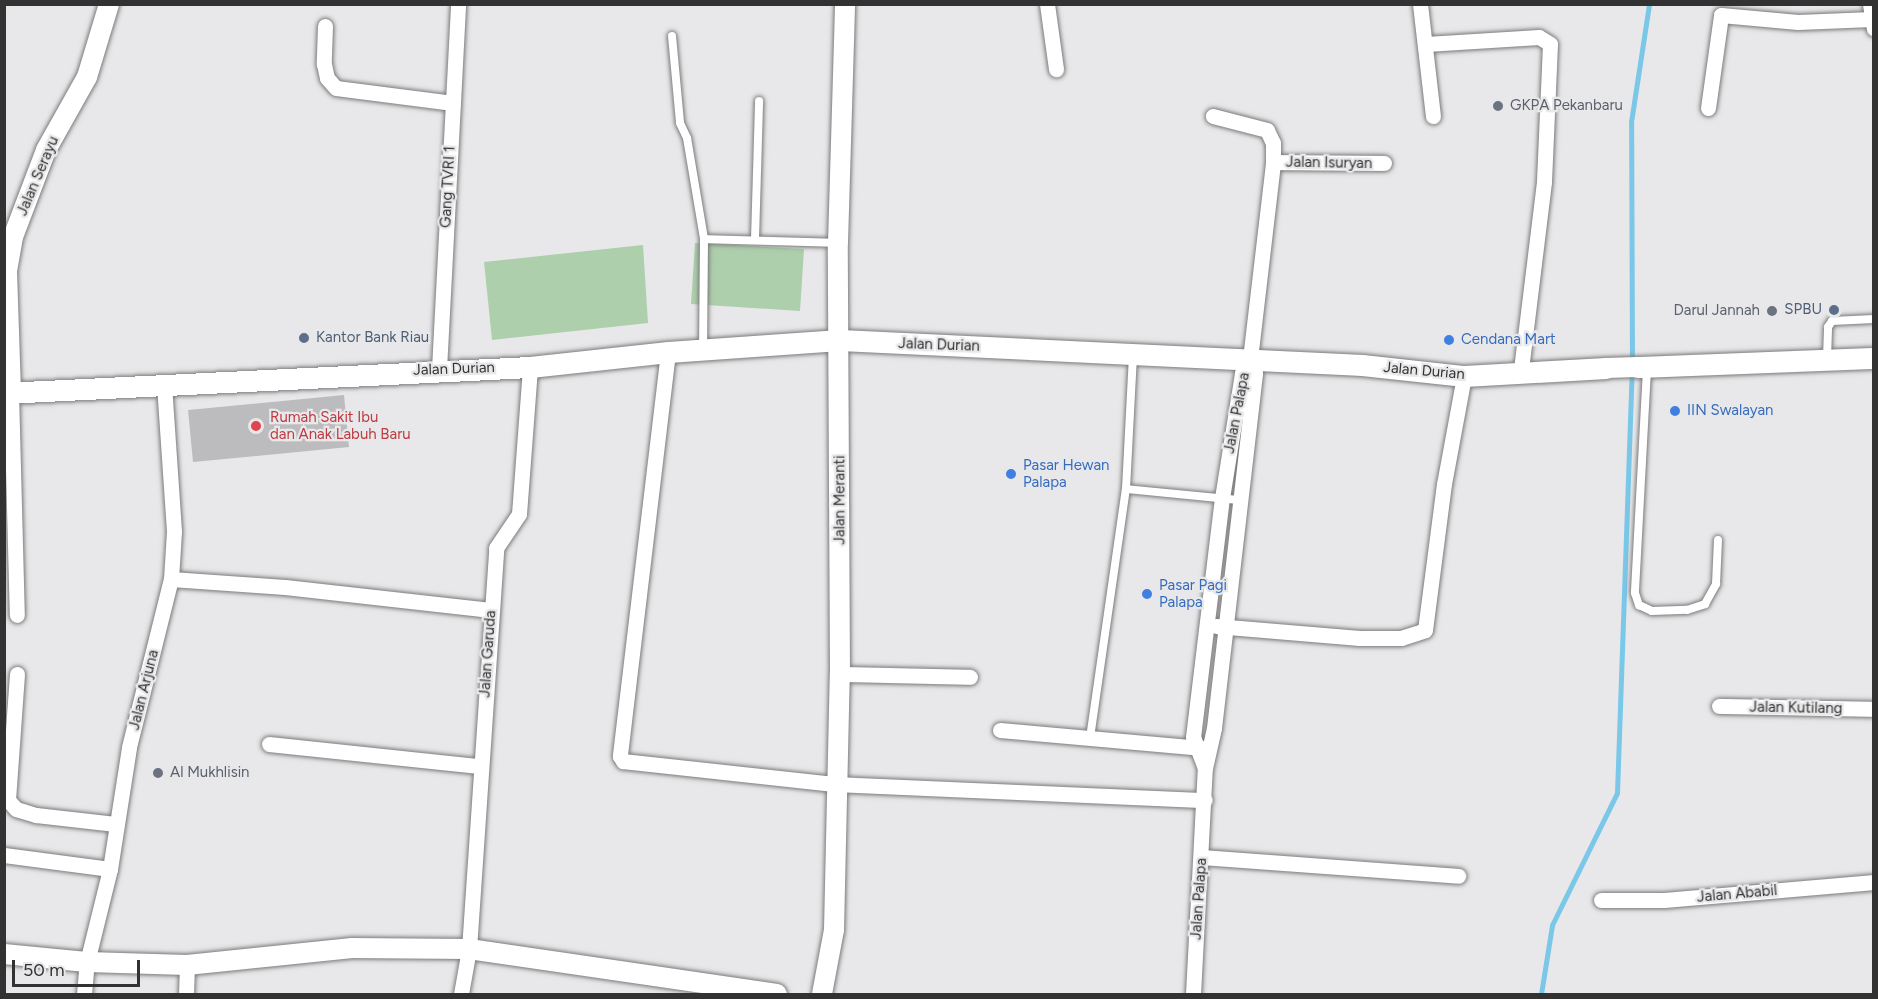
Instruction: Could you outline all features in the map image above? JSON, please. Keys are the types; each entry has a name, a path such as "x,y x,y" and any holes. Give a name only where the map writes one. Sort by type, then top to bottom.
{"main road":[{"name":"Jalan Durian","path":"8,393 439,369 530,367 668,352 840,340 1250,359 1464,376 1521,370 1606,368"},
{"name":"Jalan Durian","path":"1642,367 1874,358"}],"street":[{"name":"Jalan Serayu","path":"8,393 9,237 46,150 87,77 109,4"},
{"name":"Gang TVRI 1","path":"439,369 458,4"},
{"name":"Jalan Meranti","path":"822,994 834,930 840,674 838,243 845,4"},
{"path":"1047,4 1056,69"},
{"path":"1420,4 1433,116"},
{"path":"1708,108 1721,15 1798,22 1872,18"},
{"path":"326,26 324,64 327,78 336,88 453,103"},
{"path":"1426,44 1539,37 1550,44 1544,182 1521,370"},
{"path":"1213,116 1267,130 1273,143 1273,162 1250,359"},
{"name":"Jalan Isuryan","path":"1273,162 1384,163"},
{"path":"668,352 620,756 623,761 836,784 1204,800"},
{"name":"Jalan Palapa","path":"1193,994 1202,857 1205,768 1202,748 1207,624 1222,498 1242,373 1250,359"},
{"name":"Jalan Palapa","path":"1202,748 1224,627 1256,373 1250,359"},
{"name":"Jalan Garuda","path":"460,994 469,949 479,766 496,548 519,514 530,367"},
{"name":"Jalan Durian","path":"1606,368 1642,367"},
{"path":"1207,624 1359,638 1401,638 1425,630 1444,484 1464,376"},
{"name":"Jalan Arjuna","path":"84,994 87,962 110,869 129,747 171,579 174,531 164,383"},
{"path":"8,393 17,615"},
{"path":"171,579 285,587 491,610"},
{"path":"17,674 8,800 16,809 36,815 116,824"},
{"path":"840,674 970,677"},
{"name":"Jalan Kutilang","path":"1719,706 1874,709"},
{"path":"1000,730 1202,748"},
{"path":"269,744 479,766"},
{"path":"4,855 110,869"},
{"path":"1202,857 1458,876"},
{"name":"Jalan Ababil","path":"1601,900 1664,900 1874,882"},
{"path":"4,954 87,962 187,965 352,948 469,949 777,994"},
{"path":"186,994 187,965"}],"lane":[{"path":"672,36 680,123 688,145 704,239 703,350"},
{"path":"755,239 759,101"},
{"path":"704,239 838,243"},
{"path":"1827,359 1828,327 1832,321 1874,319"},
{"path":"1089,738 1126,489 1133,353"},
{"path":"1642,367 1635,593 1639,605 1652,610 1687,610 1705,604 1716,584 1718,540"},
{"path":"1126,489 1239,500"}],"green space":[{"path":"695,243 804,249 800,311 691,304"},
{"path":"643,245 648,323 492,340 484,262"}],"building":[{"path":"344,395 349,447 193,462 188,410"}],"waterway":[{"path":"1541,994 1552,925 1617,793 1632,367 1631,122 1649,4"}],"place":[{"name":"GKPA Pekanbaru","path":"1498,106"},
{"name":"SPBU","path":"1834,310"},
{"name":"Darul Jannah","path":"1772,311"},
{"name":"Kantor Bank Riau","path":"304,338"},
{"name":"Cendana Mart","path":"1449,340"},
{"name":"IIN Swalayan","path":"1675,411"},
{"name":"Rumah Sakit Ibu dan Anak Labuh Baru","path":"256,426"},
{"name":"Pasar Hewan Palapa","path":"1011,474"},
{"name":"Pasar Pagi Palapa","path":"1147,594"},
{"name":"Al Mukhlisin","path":"158,773"}]}
